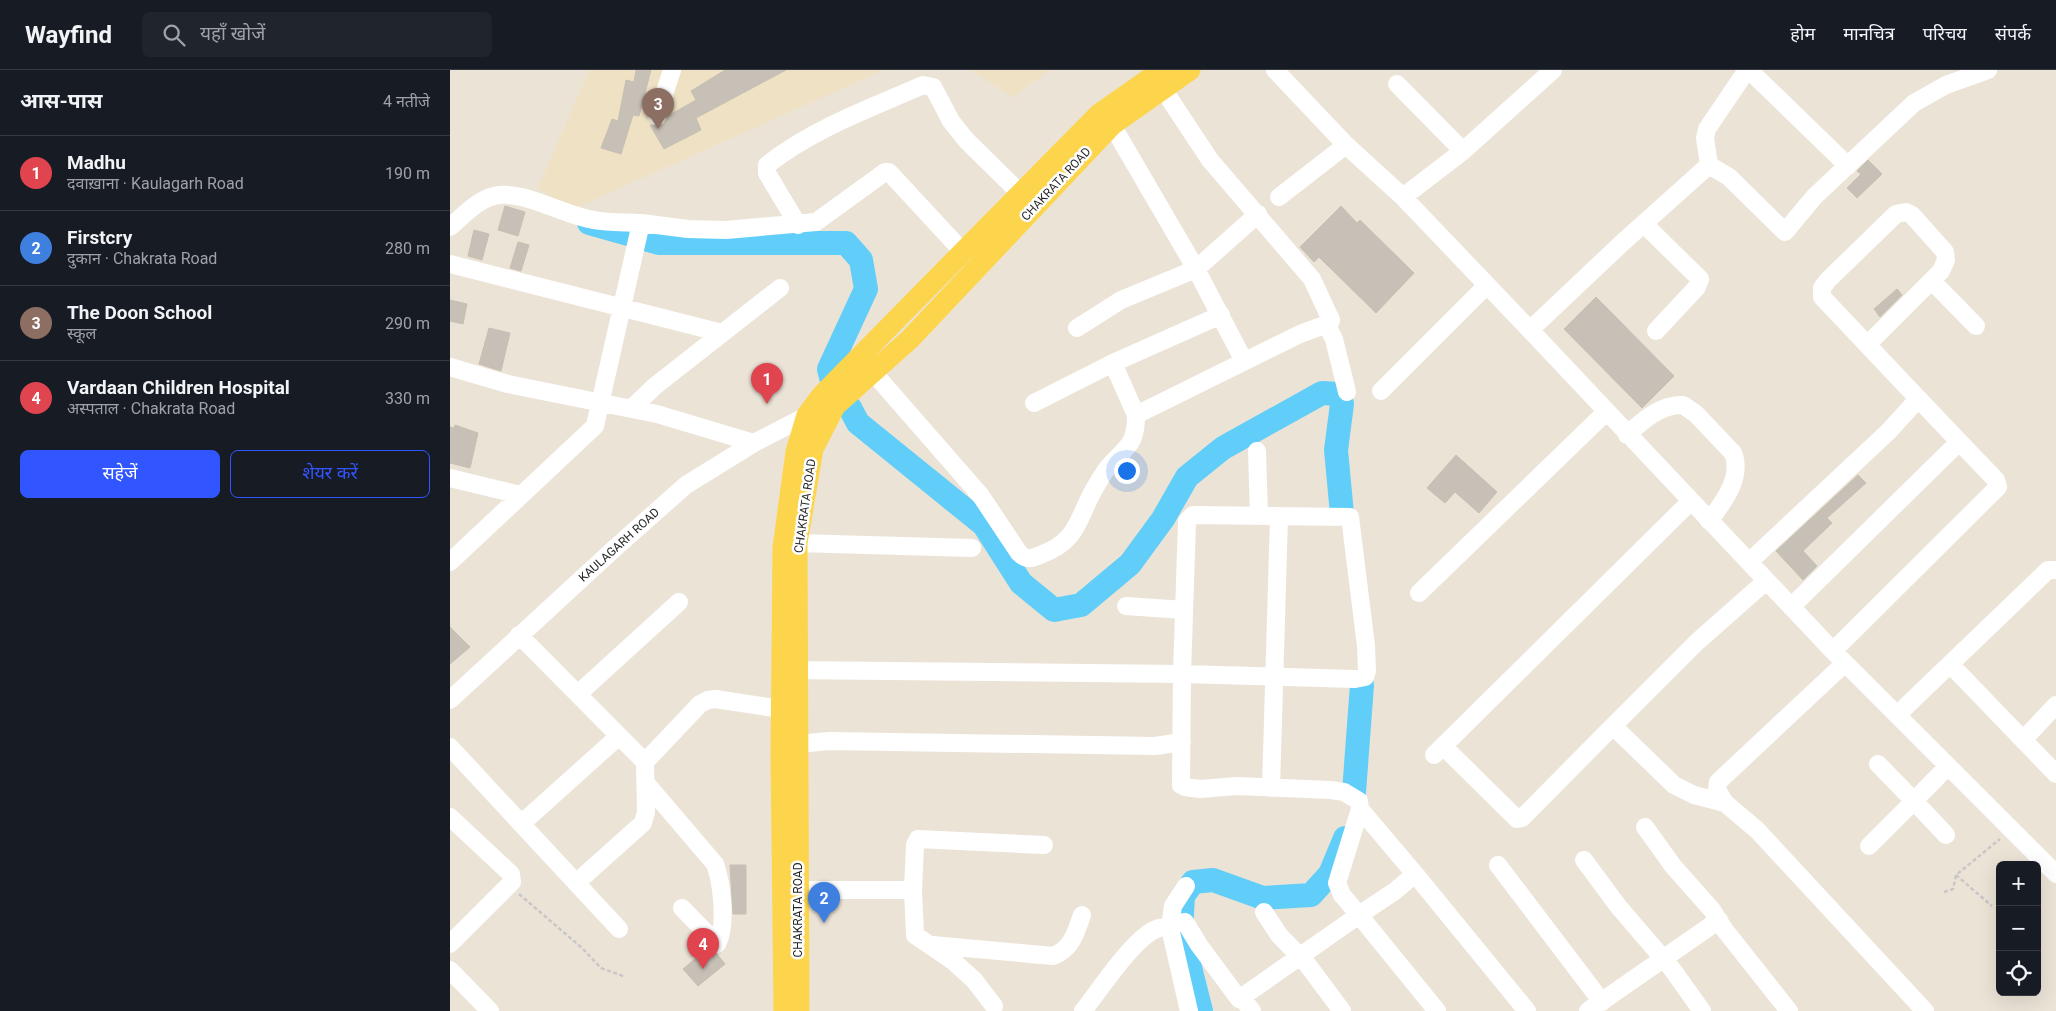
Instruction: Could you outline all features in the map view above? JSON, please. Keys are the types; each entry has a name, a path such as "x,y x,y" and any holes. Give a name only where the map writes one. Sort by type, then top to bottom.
{"main road":[{"name":"CHAKRATA ROAD","path":"784,1011 781,709 790,670 797,543 813,449 836,405 867,365 964,253 1099,114 1162,79 1190,70"},
{"name":"CHAKRATA ROAD","path":"799,1011 798,744 790,670 782,548 796,452 807,415 822,395 910,339 1112,125 1162,79"}],"street":[{"path":"657,116 672,70"},
{"path":"1274,70 1346,145 1403,197 1839,657 2056,874"},
{"path":"1709,166 1705,138 1707,129 1748,70 1848,166"},
{"path":"1709,166 1729,177 1785,232 1814,197 1914,103 1946,85 1988,70"},
{"path":"1403,197 1463,152 1542,74"},
{"path":"1136,415 1331,320 1316,285 1258,214 1210,160 1162,79"},
{"path":"1397,84 1463,152"},
{"path":"798,225 767,173 767,165 793,145 827,126 923,85 933,87 951,121 966,140 1021,194"},
{"path":"1112,125 1196,269 1244,361"},
{"path":"1279,197 1346,145"},
{"path":"1530,330 1709,166"},
{"path":"450,227 482,201 502,195 531,200 557,210 594,220 688,229 726,230 798,225 816,222 825,217 885,172 889,172 964,253"},
{"path":"1867,345 1932,281 1941,271 1946,260 1945,252 1912,215 1906,212 1896,214 1828,280 1821,292 1822,297 1867,345 1918,399 1996,480 1998,483 1997,490 1718,782 1717,790 1725,803 1757,830 1796,870 1924,1011"},
{"path":"1077,328 1121,300 1196,269 1258,214"},
{"path":"450,562 595,426 641,223"},
{"path":"1644,224 1700,279 1697,287 1656,331"},
{"path":"450,264 722,333"},
{"path":"1932,281 1976,326"},
{"path":"1381,391 1487,285"},
{"path":"632,408 654,386 780,288"},
{"path":"1034,403 1113,363 1221,314"},
{"path":"1326,324 1334,339 1348,392"},
{"path":"867,365 981,496 1024,558 1031,559 1051,551 1077,528 1095,486 1110,464 1130,445 1136,434 1136,415 1113,363"},
{"path":"450,367 508,384 632,408 754,443"},
{"path":"1748,562 1889,431 1918,399"},
{"name":"KAULAGARH ROAD","path":"450,700 519,635 686,486 754,443 807,415 836,405"},
{"path":"1628,435 1644,420 1666,407 1683,405 1696,414 1733,453 1735,460 1734,480 1722,504 1709,521"},
{"path":"1419,593 1606,412"},
{"path":"1791,607 1959,442"},
{"path":"1257,451 1259,516"},
{"path":"450,478 520,495"},
{"path":"1691,501 1439,750 1512,816 1522,818 1697,642 1766,581"},
{"path":"790,670 1182,674 1355,679 1365,677 1368,671 1350,517 1192,515 1189,517 1187,521 1182,674 1182,742 1180,782 1182,787 1271,788 1344,792 1359,801 1360,809 1337,883 1342,895 1437,1011"},
{"path":"1271,788 1279,517"},
{"path":"797,543 972,548"},
{"path":"1897,715 2048,570 2056,570"},
{"path":"578,694 679,602"},
{"path":"1126,606 1184,610"},
{"path":"519,635 645,762"},
{"path":"1950,664 2056,774"},
{"path":"576,883 643,823 646,812 645,762 700,704 708,700 781,709"},
{"path":"2023,740 2056,705"},
{"path":"1613,726 1674,785 1694,795 1725,803"},
{"path":"521,824 619,736"},
{"path":"798,744 829,741 1146,746 1182,742"},
{"path":"450,747 619,929"},
{"path":"1878,764 1946,835"},
{"path":"1869,846 1948,766"},
{"path":"645,782 715,864 721,879 722,931 717,944 682,908"},
{"path":"1360,809 1526,1011"},
{"path":"450,817 510,874 512,882 450,944"},
{"path":"1645,827 1673,866 1682,874 1719,920 1788,1011"},
{"path":"994,1006 974,980 953,961 915,936 913,890 915,845 918,839 1044,845"},
{"path":"1584,860 1592,874 1664,960 1702,1011"},
{"path":"1498,865 1595,1006 1664,960 1719,920"},
{"path":"1083,1011 1131,949 1160,927 1178,925 1199,944 1240,999 1247,1004 1300,956 1395,891 1415,874"},
{"path":"1186,886 1173,906 1178,925 1189,1011"},
{"path":"798,890 913,890"},
{"path":"1264,912 1279,935 1300,956 1342,1011"},
{"path":"929,945 1053,956 1064,952 1072,941 1082,915"},
{"path":"450,970 490,1011"}],"path":[{"path":"1944,892 1953,890 1956,875 1993,846 2010,829"},
{"path":"1956,875 1992,906"},
{"path":"507,886 536,906 601,968 623,976"}],"shaded area":[{"path":"589,70 884,70 571,210 538,188"},
{"path":"970,70 1050,70 1013,97"}],"building":[{"path":"636,70 651,70 639,116 633,115 621,154 601,148 612,119 618,121 626,80 634,82"},
{"path":"725,70 786,70 696,118 701,130 664,149 650,125 659,126 664,124 668,116 696,100 691,91"},
{"path":"1868,160 1882,174 1857,198 1847,188 1861,174 1857,171"},
{"path":"505,206 525,212 518,236 498,230"},
{"path":"1341,206 1357,223 1360,220 1414,273 1376,313 1319,257 1314,262 1300,247"},
{"path":"474,230 489,234 482,260 468,256"},
{"path":"518,242 529,245 521,271 510,268"},
{"path":"1897,289 1902,295 1880,317 1874,309"},
{"path":"1596,297 1674,376 1642,408 1564,329"},
{"path":"450,300 467,304 463,324 450,321"},
{"path":"489,328 510,333 501,371 479,364"},
{"path":"455,425 478,433 470,468 450,463 450,427 454,428"},
{"path":"1456,455 1497,492 1479,513 1455,492 1445,503 1427,488"},
{"path":"1858,475 1866,483 1827,518 1832,523 1803,551 1817,566 1803,580 1776,551"},
{"path":"450,627 470,647 450,664"},
{"path":"730,865 746,865 746,914 733,914"},
{"path":"707,949 717,954 725,964 698,986 683,969"}],"waterway":[{"path":"589,223 628,234"},
{"path":"648,240 659,243 846,243 861,260 866,289 829,369 831,377"},
{"path":"850,408 858,423 984,525 1021,583 1054,610 1081,605 1130,564 1163,519 1187,477 1223,448 1322,393 1339,394 1342,404 1336,450 1342,514"},
{"path":"1354,792 1362,685"},
{"path":"1201,1011 1181,932 1183,896 1193,882 1213,880 1263,898 1311,895 1330,874 1345,838"}],"place":[{"name":"The Doon School","path":"658,129"},
{"name":"Madhu","path":"767,404"},
{"name":"Firstcry","path":"824,923"},
{"name":"Vardaan Children Hospital","path":"703,969"}]}
